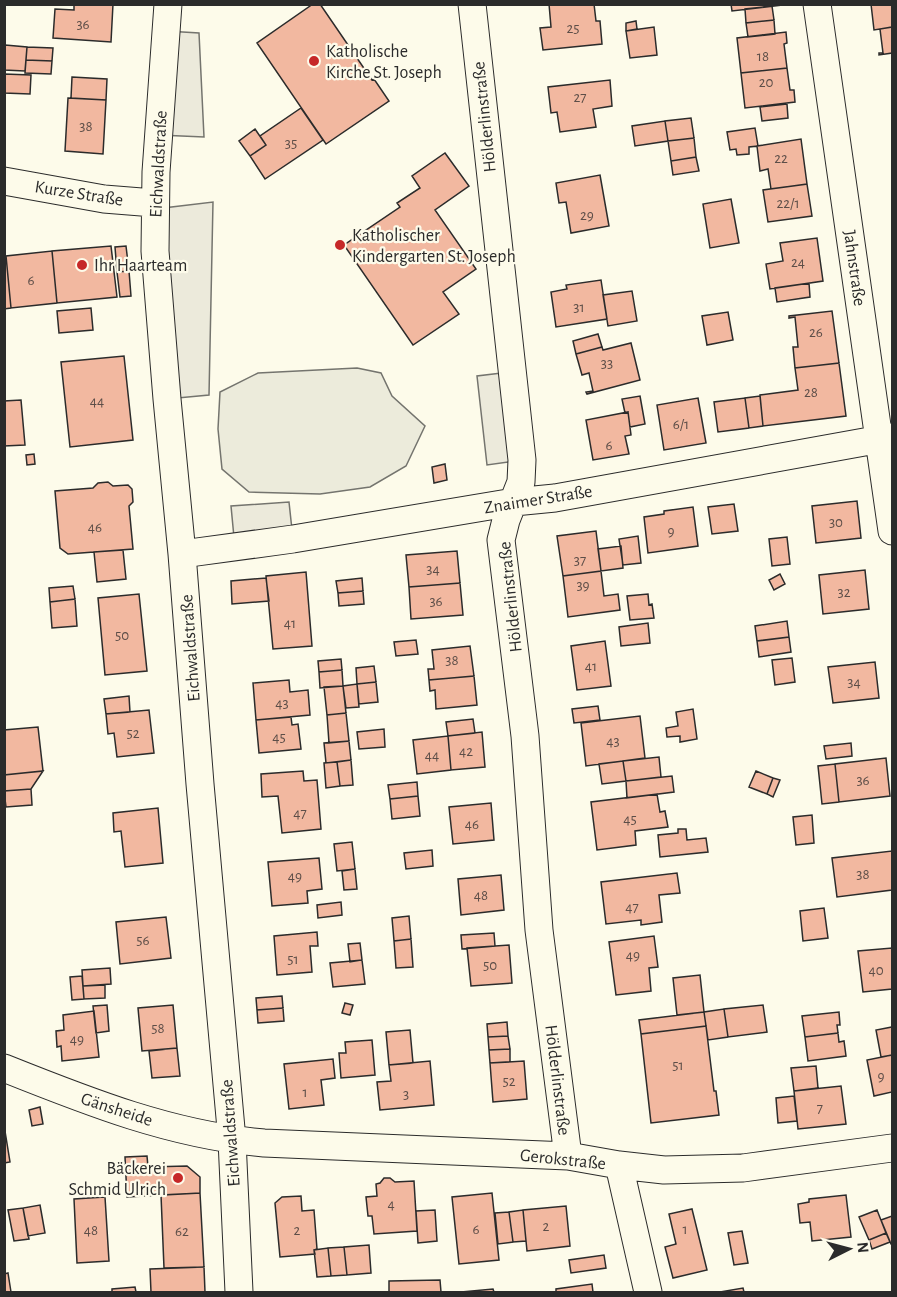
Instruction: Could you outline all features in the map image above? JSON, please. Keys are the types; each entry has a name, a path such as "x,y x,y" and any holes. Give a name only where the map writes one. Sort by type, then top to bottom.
{"street":[{"name":"Eichwaldstraße","path":"168,4 154,203 155,259 183,554 200,784 232,1140 239,1293"},
{"name":"Hölderlinstraße","path":"472,4 522,460 521,482 501,540 525,736 539,930 568,1156"},
{"name":"Jahnstraße","path":"817,4 886,439 892,531"},
{"name":"Kurze Straße","path":"4,180 104,199 154,203"},
{"name":"Znaimer Straße","path":"183,554 293,539 514,502 555,498 886,439"},
{"name":"Gänsheide","path":"4,1068 92,1103 178,1129 232,1140"},
{"name":"Gerokstraße","path":"232,1140 568,1156 664,1170 743,1168 892,1148"},
{"path":"619,1165 648,1293"}],"shaded area":[{"path":"166,31 199,33 204,137 159,135"},
{"path":"213,202 209,395 167,399 155,209"},
{"path":"357,368 381,373 392,396 425,426 406,466 370,487 320,494 249,492 222,469 218,429 220,392 258,373"},
{"path":"511,372 522,460 487,465 477,376"},
{"path":"289,502 293,539 235,548 231,506"}],"building":[{"path":"74,4 113,4 111,42 53,38 55,9 74,10"},
{"name":"Katholische Kirche St. Joseph","path":"313,4 320,4 389,101 326,144 257,43"},
{"path":"549,4 594,4 596,21 600,21 602,44 543,50 540,28 551,27"},
{"path":"731,4 782,4 782,5 732,11"},
{"path":"871,4 892,4 892,27 874,30"},
{"path":"772,6 774,20 746,23 745,9"},
{"path":"774,20 775,34 748,37 746,23"},
{"path":"636,21 637,29 626,31 626,23"},
{"path":"654,27 657,55 630,58 626,31"},
{"path":"892,27 892,53 879,55 883,53 880,29"},
{"path":"786,32 787,43 784,44 787,68 741,73 737,38"},
{"path":"5,45 27,47 25,71 4,70"},
{"path":"27,47 53,48 52,61 26,60"},
{"path":"26,60 52,61 51,74 25,73"},
{"path":"787,68 790,90 794,90 795,102 745,108 741,73"},
{"path":"4,74 31,75 30,94 4,93"},
{"path":"72,77 107,79 106,100 71,98"},
{"path":"610,80 612,106 593,109 596,127 560,132 557,112 551,113 548,87"},
{"path":"68,98 106,100 103,154 65,151"},
{"path":"787,104 788,118 762,121 760,107"},
{"path":"301,108 323,140 265,179 250,156 266,145 260,136"},
{"path":"691,118 694,138 668,141 665,121"},
{"path":"665,121 668,141 635,146 632,126"},
{"path":"755,128 758,146 749,147 749,154 737,155 736,149 730,150 727,132"},
{"path":"255,129 266,145 250,156 239,141"},
{"path":"694,138 696,157 671,161 668,141"},
{"path":"801,139 807,184 771,189 768,169 760,171 757,146"},
{"path":"445,153 469,186 435,210 476,269 443,292 459,314 413,345 344,245 400,207 397,203 420,188 412,176"},
{"path":"696,157 699,171 673,175 671,161"},
{"path":"600,175 609,226 571,233 566,202 559,203 556,183"},
{"path":"807,184 812,216 768,222 763,190"},
{"path":"731,199 739,243 710,248 703,204"},
{"path":"817,238 823,281 770,289 766,264 783,261 780,243"},
{"path":"111,246 117,297 57,303 52,251"},
{"path":"126,246 129,271 117,272 115,247"},
{"path":"52,251 57,303 11,308 6,256"},
{"path":"4,256 6,256 11,308 4,309"},
{"path":"129,271 131,296 120,297 117,272"},
{"path":"601,280 607,319 556,327 551,292 567,289 566,285"},
{"path":"809,283 810,297 777,302 775,288"},
{"path":"632,291 637,321 608,326 603,295"},
{"path":"91,308 93,330 59,333 57,311"},
{"path":"832,311 839,363 795,368 793,347 798,347 795,317 789,318 789,316"},
{"path":"728,312 733,340 707,345 702,316"},
{"path":"598,334 602,347 576,354 573,341"},
{"path":"631,343 640,380 587,394 586,392 593,391 589,373 582,375 576,354"},
{"path":"124,356 133,440 70,447 61,362"},
{"path":"839,363 846,416 763,426 760,395 798,390 795,368"},
{"path":"640,396 645,424 630,427 628,412 625,413 622,399"},
{"path":"760,396 763,426 749,428 745,398"},
{"path":"698,398 706,443 664,450 657,405"},
{"path":"745,398 749,428 718,432 714,402"},
{"path":"21,400 25,445 4,446 4,401"},
{"path":"628,412 631,435 625,436 629,454 593,460 586,420"},
{"path":"34,454 35,464 27,465 26,455"},
{"path":"445,464 447,480 434,483 432,467"},
{"path":"108,482 113,486 128,485 132,489 133,502 129,506 133,549 68,554 60,548 55,491 93,488 98,483"},
{"path":"857,501 861,538 816,543 812,506"},
{"path":"734,504 738,531 712,534 708,507"},
{"path":"693,507 698,546 648,553 644,517 664,514 664,511"},
{"path":"596,531 601,571 563,576 557,536"},
{"path":"638,536 641,563 623,565 619,539"},
{"path":"787,537 790,564 772,566 769,539"},
{"path":"621,546 623,568 601,571 598,549"},
{"path":"123,550 126,579 97,582 94,552"},
{"path":"457,551 460,583 409,587 406,555"},
{"path":"865,570 869,609 823,614 819,575"},
{"path":"601,571 604,596 618,594 620,610 568,617 563,576"},
{"path":"306,572 312,646 273,649 266,576"},
{"path":"780,574 785,584 774,590 769,580"},
{"path":"266,578 269,601 232,604 231,581"},
{"path":"362,578 363,591 338,593 336,581"},
{"path":"460,583 463,615 411,619 409,587"},
{"path":"73,586 75,599 50,602 49,588"},
{"path":"363,591 364,604 339,606 338,593"},
{"path":"139,594 147,671 105,675 98,598"},
{"path":"648,594 654,618 630,620 627,596"},
{"path":"75,599 77,626 52,628 50,602"},
{"path":"787,621 789,637 757,641 755,626"},
{"path":"648,623 650,643 621,646 619,627"},
{"path":"789,637 791,652 759,657 757,641"},
{"path":"416,640 418,654 396,656 394,642"},
{"path":"605,641 611,686 577,690 571,646"},
{"path":"470,646 474,676 429,680 428,669 434,669 432,650"},
{"path":"792,658 795,682 775,685 772,660"},
{"path":"341,659 342,670 319,672 318,661"},
{"path":"875,662 879,698 833,703 828,667"},
{"path":"374,666 376,682 357,684 356,668"},
{"path":"342,670 343,686 320,688 319,672"},
{"path":"474,676 477,705 436,709 435,690 430,691 429,680"},
{"path":"289,680 290,692 308,690 310,715 256,720 253,683"},
{"path":"376,682 378,702 359,704 357,684"},
{"path":"357,684 359,707 346,708 343,686"},
{"path":"343,686 346,713 327,715 324,687"},
{"path":"129,696 130,712 106,714 104,699"},
{"path":"598,706 600,720 574,723 572,709"},
{"path":"693,709 697,739 680,742 680,736 667,737 666,728 678,726 676,712"},
{"path":"149,710 154,753 117,757 114,733 108,734 106,714"},
{"path":"346,713 349,741 329,743 327,715"},
{"path":"640,716 645,758 586,766 581,723"},
{"path":"291,717 292,725 298,724 301,749 259,753 256,720"},
{"path":"473,719 475,733 448,736 446,722"},
{"path":"38,727 43,771 4,775 4,730"},
{"path":"384,729 385,747 359,749 357,732"},
{"path":"482,732 485,767 451,770 448,736"},
{"path":"448,736 451,770 417,774 413,740"},
{"path":"349,741 351,760 326,763 324,743"},
{"path":"851,743 852,756 826,759 824,746"},
{"path":"659,757 661,777 626,781 623,761"},
{"path":"886,758 890,796 839,802 835,764"},
{"path":"351,760 353,785 340,786 337,762"},
{"path":"623,761 626,781 602,784 599,764"},
{"path":"337,762 340,786 326,788 324,763"},
{"path":"835,764 839,802 822,804 818,766"},
{"path":"43,771 31,789 4,791 4,775"},
{"path":"303,771 304,781 317,780 321,829 282,833 278,796 262,797 261,774"},
{"path":"756,771 773,778 767,794 749,787"},
{"path":"672,776 674,792 627,798 626,781"},
{"path":"773,778 780,780 773,797 767,794"},
{"path":"417,782 418,796 390,799 388,785"},
{"path":"31,789 32,805 6,807 4,791"},
{"path":"657,794 660,812 665,811 668,827 635,831 636,845 597,850 591,802"},
{"path":"418,796 420,816 392,819 390,799"},
{"path":"491,803 494,840 453,844 449,807"},
{"path":"158,808 163,863 125,867 121,831 114,832 113,813"},
{"path":"812,815 814,843 796,845 793,817"},
{"path":"678,829 686,829 687,840 706,838 708,852 660,857 658,835 678,833"},
{"path":"352,842 355,869 337,871 334,844"},
{"path":"432,850 433,866 406,869 404,853"},
{"path":"892,851 892,890 837,897 832,858"},
{"path":"319,858 322,889 307,891 308,903 272,906 268,862"},
{"path":"355,869 357,889 344,890 342,871"},
{"path":"677,873 680,893 659,895 662,922 641,925 641,920 606,924 601,882"},
{"path":"501,875 504,910 461,915 458,879"},
{"path":"341,902 342,915 318,918 317,905"},
{"path":"824,908 828,938 803,941 800,911"},
{"path":"409,916 411,939 394,941 392,918"},
{"path":"166,917 171,958 120,964 116,922"},
{"path":"317,932 318,946 310,946 312,972 277,975 274,936"},
{"path":"494,933 495,946 462,949 461,935"},
{"path":"654,936 658,967 649,968 651,991 616,995 609,942"},
{"path":"411,939 413,967 396,968 394,941"},
{"path":"360,943 362,960 350,962 348,944"},
{"path":"509,945 512,983 471,986 467,948"},
{"path":"892,948 892,989 863,992 858,951"},
{"path":"362,960 365,984 333,987 330,963"},
{"path":"110,968 111,984 83,986 82,970"},
{"path":"700,975 704,1012 677,1015 673,978"},
{"path":"82,976 84,999 72,1000 70,977"},
{"path":"105,985 105,998 84,999 83,986"},
{"path":"282,996 283,1008 257,1010 256,998"},
{"path":"345,1003 353,1005 350,1015 342,1013"},
{"path":"107,1005 109,1031 96,1033 93,1006"},
{"path":"173,1005 177,1048 142,1051 138,1008"},
{"path":"763,1005 767,1032 728,1037 724,1009"},
{"path":"283,1008 284,1021 258,1023 257,1010"},
{"path":"724,1009 728,1037 708,1040 704,1012"},
{"path":"94,1011 99,1057 62,1061 61,1046 57,1047 56,1031 64,1030 63,1015"},
{"path":"704,1012 706,1026 641,1034 639,1020"},
{"path":"839,1012 838,1033 805,1037 802,1016"},
{"path":"507,1022 508,1036 488,1037 487,1024"},
{"path":"706,1026 719,1115 651,1123 641,1034"},
{"path":"892,1027 892,1055 881,1057 876,1030"},
{"path":"410,1030 413,1063 389,1065 386,1032"},
{"path":"838,1033 839,1042 844,1041 846,1056 808,1061 805,1037"},
{"path":"508,1036 510,1049 489,1050 488,1037"},
{"path":"372,1040 375,1075 341,1078 339,1053 346,1053 345,1042"},
{"path":"177,1048 180,1076 152,1078 149,1051"},
{"path":"510,1049 510,1062 490,1063 489,1050"},
{"path":"892,1055 892,1092 874,1096 867,1060"},
{"path":"333,1059 335,1078 321,1080 324,1105 289,1109 284,1064"},
{"path":"430,1061 434,1105 380,1110 377,1082 391,1081 389,1065"},
{"path":"524,1061 527,1099 493,1102 490,1063"},
{"path":"816,1066 818,1088 794,1091 791,1068"},
{"path":"841,1086 846,1124 798,1129 794,1091"},
{"path":"794,1096 797,1121 778,1123 776,1098"},
{"path":"40,1107 43,1124 32,1126 29,1110"},
{"path":"4,1125 10,1162 4,1163"},
{"path":"147,1156 148,1167 187,1166 200,1177 200,1193 127,1197 125,1157"},
{"path":"384,1178 390,1178 395,1182 414,1181 417,1231 374,1234 372,1216 368,1216 366,1197 377,1196 376,1184"},
{"path":"200,1193 204,1267 164,1268 161,1195"},
{"path":"492,1193 499,1260 459,1264 452,1197"},
{"path":"846,1195 851,1237 812,1241 810,1222 800,1223 798,1204 809,1202 809,1199"},
{"path":"301,1196 302,1211 314,1210 317,1249 314,1250 315,1254 280,1257 275,1203 282,1197"},
{"path":"105,1197 109,1261 77,1263 74,1199"},
{"path":"40,1205 45,1233 28,1236 23,1208"},
{"path":"566,1206 570,1246 527,1251 523,1210"},
{"path":"23,1208 29,1239 14,1241 8,1210"},
{"path":"692,1209 707,1270 673,1278 665,1247 676,1244 669,1214"},
{"path":"435,1210 437,1241 418,1243 416,1211"},
{"path":"523,1210 526,1241 513,1242 509,1212"},
{"path":"877,1210 886,1233 869,1240 859,1217"},
{"path":"509,1212 513,1242 498,1244 495,1213"},
{"path":"892,1216 892,1244 891,1244 881,1220"},
{"path":"742,1231 748,1263 734,1265 728,1233"},
{"path":"886,1233 890,1242 872,1249 869,1240"},
{"path":"369,1245 371,1273 347,1275 344,1247"},
{"path":"344,1247 347,1275 331,1276 328,1248"},
{"path":"328,1248 331,1276 317,1277 314,1250"},
{"path":"604,1255 606,1268 571,1273 569,1260"},
{"path":"204,1267 205,1292 151,1292 150,1269"},
{"path":"8,1273 11,1292 4,1292 4,1274"},
{"path":"440,1280 441,1292 389,1292 389,1281"},
{"path":"592,1284 593,1292 556,1292 556,1289"},
{"path":"135,1287 136,1292 112,1292 112,1289"},
{"path":"743,1288 744,1292 720,1292"},
{"path":"493,1289 494,1292 461,1292"}],"place":[{"name":"Katholische Kirche St. Joseph","path":"314,61"},
{"name":"Katholischer Kindergarten St. Joseph","path":"340,245"},
{"name":"Ihr Haarteam","path":"82,265"},
{"name":"Bäckerei Schmid Ulrich","path":"178,1178"}]}
